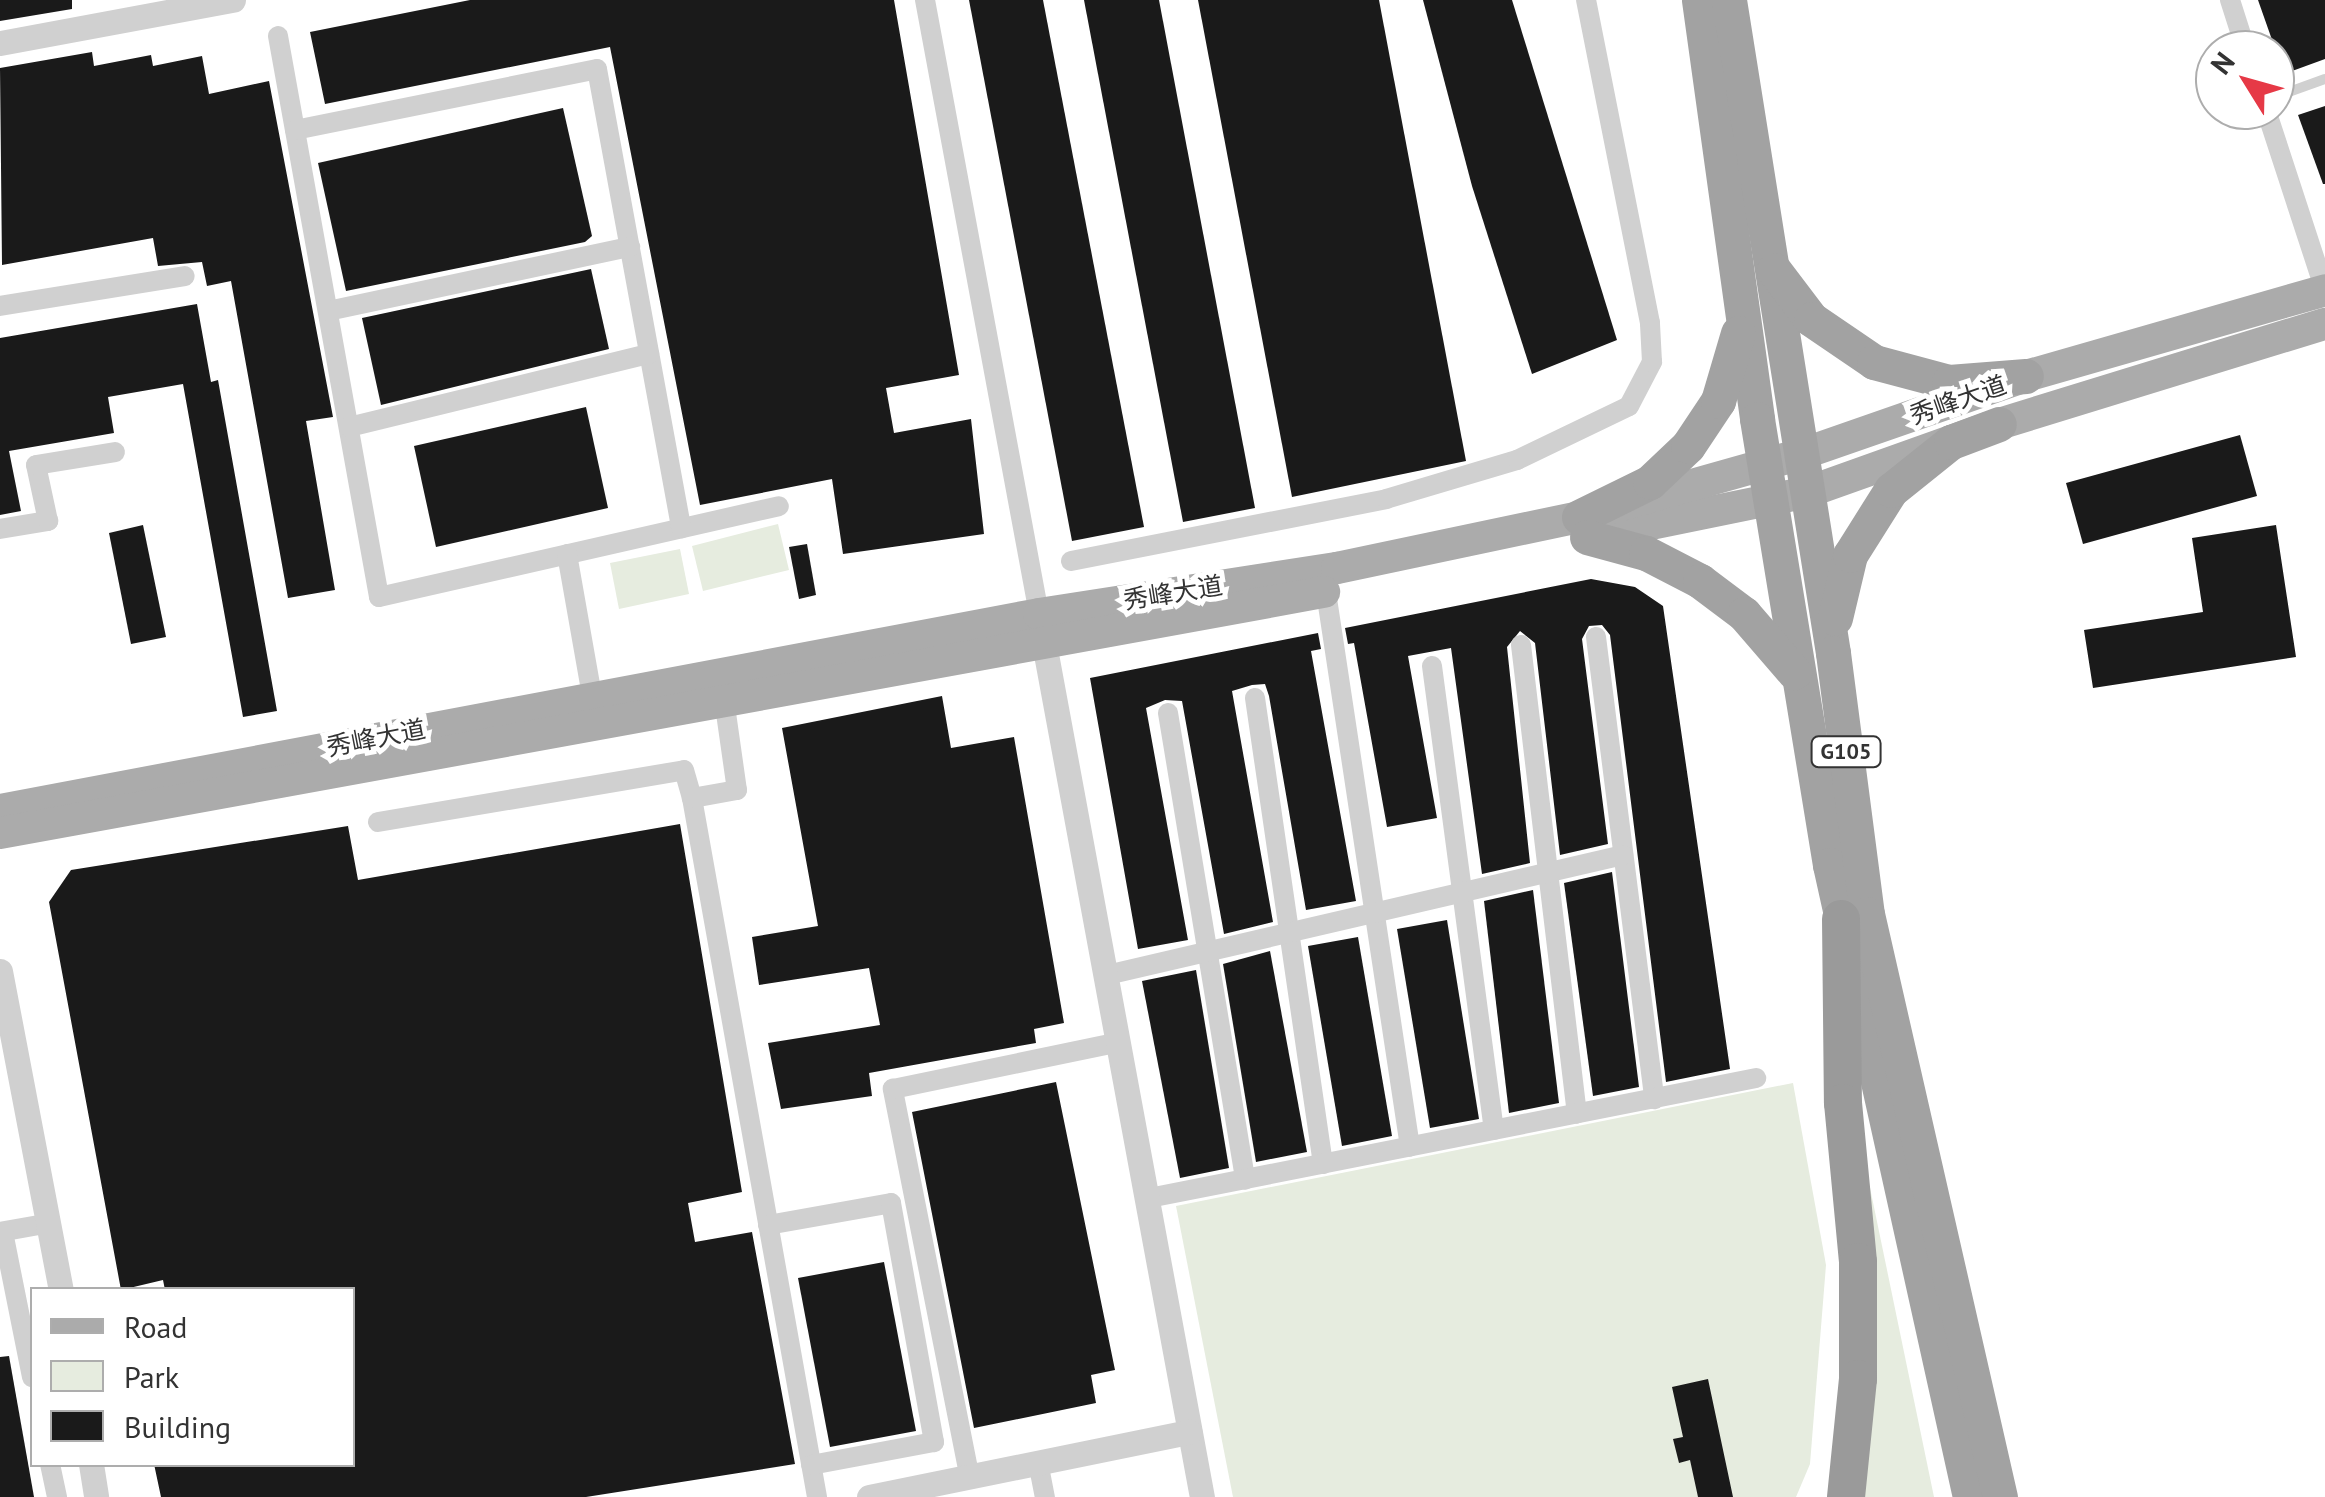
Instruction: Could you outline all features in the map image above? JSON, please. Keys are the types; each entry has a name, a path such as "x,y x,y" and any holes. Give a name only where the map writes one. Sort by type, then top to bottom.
{"highway":[{"name":"G105","path":"1699,0 1752,262 1802,454 1834,654 1867,914 2000,1497"},
{"name":"G105","path":"1729,0 1752,262 1764,466 1797,676 1842,919 1970,1497"},
{"path":"1752,262 1812,318 1874,362 1949,382 2026,376"},
{"path":"1583,527 1650,482 1704,425 1736,350 1752,262"},
{"path":"1834,654 1842,578 1875,510 1930,456 1999,424"},
{"path":"1583,527 1700,581 1744,614 1797,676"},
{"path":"1842,919 1843,1102 1858,1262 1858,1379 1846,1497"}],"main road":[{"name":"秀峰大道","path":"0,810 592,696 1041,627 1326,592 1583,527 2026,376 2325,290"},
{"name":"秀峰大道","path":"0,834 724,699 1041,627 1337,568 1583,527 1770,502 1999,424 2325,324"}],"street":[{"path":"0,42 142,8 233,0"},
{"path":"924,0 1202,1497"},
{"path":"1071,561 1386,499 1517,460 1629,406 1652,362 1650,323 1586,0"},
{"path":"2230,0 2240,30"},
{"path":"278,36 379,598 779,506"},
{"path":"295,130 598,69 681,528"},
{"path":"2273,130 2325,290"},
{"path":"328,311 630,247"},
{"path":"0,306 185,276"},
{"path":"349,428 649,354"},
{"path":"0,530 48,521 36,465 115,452"},
{"path":"567,554 592,696"},
{"path":"1326,592 1410,1147"},
{"path":"1596,637 1654,1099"},
{"path":"1521,645 1577,1114"},
{"path":"1432,666 1494,1130"},
{"path":"1256,698 1323,1164"},
{"path":"692,798 737,790 724,699"},
{"path":"1168,713 1245,1180"},
{"path":"378,822 684,770 817,1497"},
{"path":"1107,975 1623,855"},
{"path":"0,971 61,1287"},
{"path":"970,1479 893,1089 1119,1042"},
{"path":"1149,1198 1756,1078"},
{"path":"768,1226 891,1203 934,1442 811,1465"},
{"path":"30,1367 2,1232 50,1223"},
{"path":"869,1497 1040,1467 1190,1432"},
{"path":"51,1467 57,1497"},
{"path":"91,1467 96,1497"},
{"path":"1040,1467 1045,1497"}],"lane":[{"path":"2295,90 2325,79"}],"green space":[{"path":"778,524 789,570 703,591 692,546"},
{"path":"680,549 689,594 619,609 610,563"},
{"path":"1793,1083 1826,1265 1810,1464 1796,1497 1233,1497 1176,1206"},
{"path":"1869,1183 1934,1497 1855,1497"}],"building":[{"path":"0,0 72,0 72,9 0,21"},
{"path":"470,0 894,0 959,375 886,388 894,433 971,419 984,534 843,554 832,479 700,505 610,47 325,104 310,32"},
{"path":"969,0 1043,0 1144,527 1072,541"},
{"path":"1084,0 1159,0 1255,508 1183,522"},
{"path":"1198,0 1379,0 1466,461 1292,497"},
{"path":"1423,0 1512,0 1617,340 1532,374 1472,186"},
{"path":"2258,0 2325,0 2325,59 2295,70 2295,30 2269,30"},
{"path":"92,52 94,66 151,55 153,66 202,56 209,94 269,81 333,417 306,421 335,590 288,598 231,281 207,286 202,262 158,266 153,238 2,265 0,68"},
{"path":"2325,106 2325,184 2323,184 2298,115"},
{"path":"563,108 592,236 585,242 346,291 318,163"},
{"path":"591,269 609,349 381,405 362,318"},
{"path":"197,304 211,382 218,380 277,711 243,717 183,384 108,397 114,433 9,451 21,511 0,515 0,338"},
{"path":"586,407 608,508 436,547 414,446"},
{"path":"2240,435 2257,496 2083,544 2066,483"},
{"path":"143,525 166,637 131,644 109,533"},
{"path":"2276,525 2296,657 2093,688 2084,630 2203,612 2192,538"},
{"path":"807,544 816,595 799,599 789,547"},
{"path":"1591,579 1635,587 1663,606 1730,1069 1666,1082 1610,635 1602,625 1589,626 1582,639 1608,844 1560,855 1535,643 1520,631 1507,647 1530,863 1482,874 1451,648 1408,656 1437,818 1387,827 1354,643 1348,644 1345,628"},
{"path":"1318,633 1321,649 1311,651 1356,901 1306,910 1269,696 1265,684 1252,685 1232,691 1273,922 1224,934 1182,701 1165,700 1146,708 1188,940 1138,949 1090,678"},
{"path":"942,696 951,748 1014,737 1064,1023 1034,1029 1036,1043 869,1073 872,1096 781,1109 768,1043 880,1025 869,968 759,985 752,937 818,926 782,728"},
{"path":"680,824 742,1192 688,1203 695,1242 752,1232 795,1464 586,1497 161,1497 155,1467 355,1467 355,1287 164,1287 163,1280 120,1287 49,902 71,870 348,826 358,880"},
{"path":"1612,872 1639,1087 1593,1096 1564,883"},
{"path":"1533,890 1559,1103 1509,1113 1484,901"},
{"path":"1447,920 1479,1119 1430,1128 1397,929"},
{"path":"1358,937 1392,1136 1342,1146 1308,946"},
{"path":"1270,951 1307,1152 1256,1162 1223,964"},
{"path":"1196,970 1229,1168 1180,1178 1142,981"},
{"path":"1056,1082 1115,1370 1091,1375 1096,1403 974,1428 912,1112"},
{"path":"884,1262 916,1431 830,1447 798,1278"},
{"path":"9,1356 34,1497 0,1497 0,1357"},
{"path":"1708,1379 1733,1497 1698,1497 1690,1460 1679,1463 1673,1439 1683,1437 1672,1387"}]}
